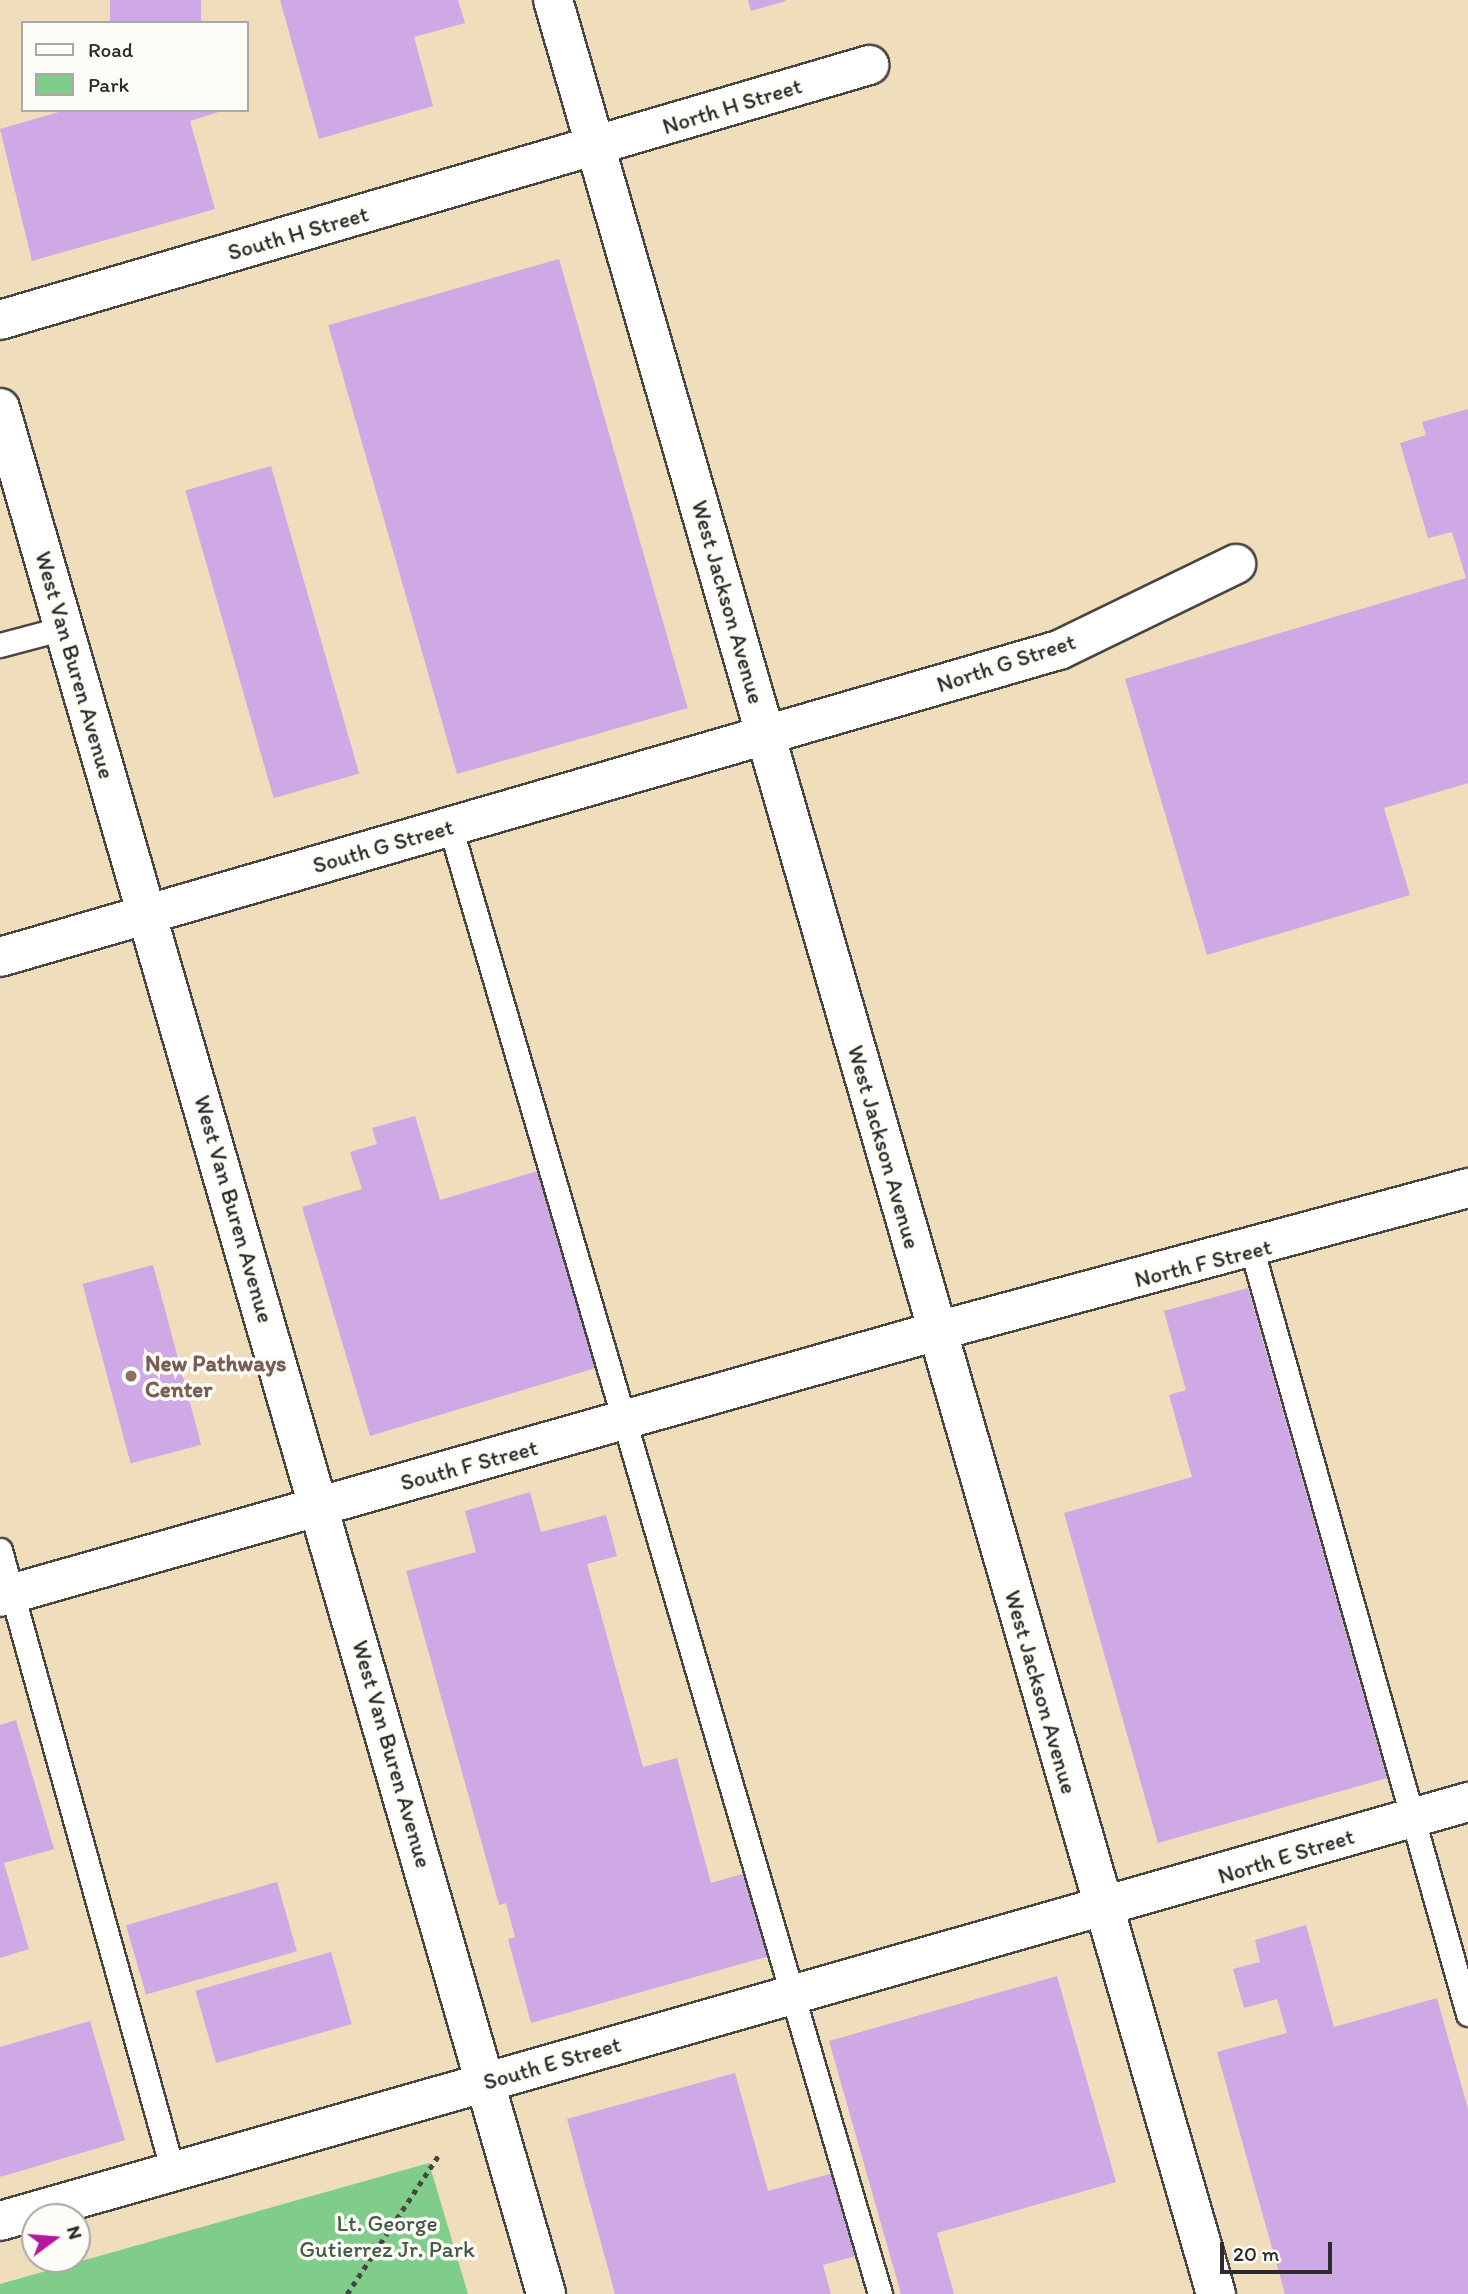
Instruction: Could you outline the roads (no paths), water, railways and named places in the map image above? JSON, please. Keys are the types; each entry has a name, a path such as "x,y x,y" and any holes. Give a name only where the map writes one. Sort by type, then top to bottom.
{"street":[{"name":"West Jackson Avenue","path":"553,0 1216,2294"},
{"name":"North H Street","path":"596,147 869,65"},
{"name":"South H Street","path":"0,320 596,147"},
{"name":"West Van Buren Avenue","path":"0,408 321,1505 546,2294"},
{"name":"North G Street","path":"767,734 1059,650 1236,564"},
{"name":"South G Street","path":"0,957 767,734"},
{"name":"North F Street","path":"937,1331 1252,1250 1468,1188"},
{"name":"South F Street","path":"6,1595 937,1331"},
{"name":"North E Street","path":"1105,1910 1468,1802"},
{"name":"South E Street","path":"0,2221 795,1994 1105,1910"}],"lane":[{"path":"0,645 64,628"},
{"path":"450,826 620,1423 795,1994 880,2294"},
{"path":"1252,1250 1468,2014"},
{"path":"0,1550 6,1595 173,2172"}],"place":[{"name":"New Pathways Center","path":"131,1376"}],"park label":[{"name":"Lt. George Gutierrez Jr. Park","path":"387,2236"}]}
